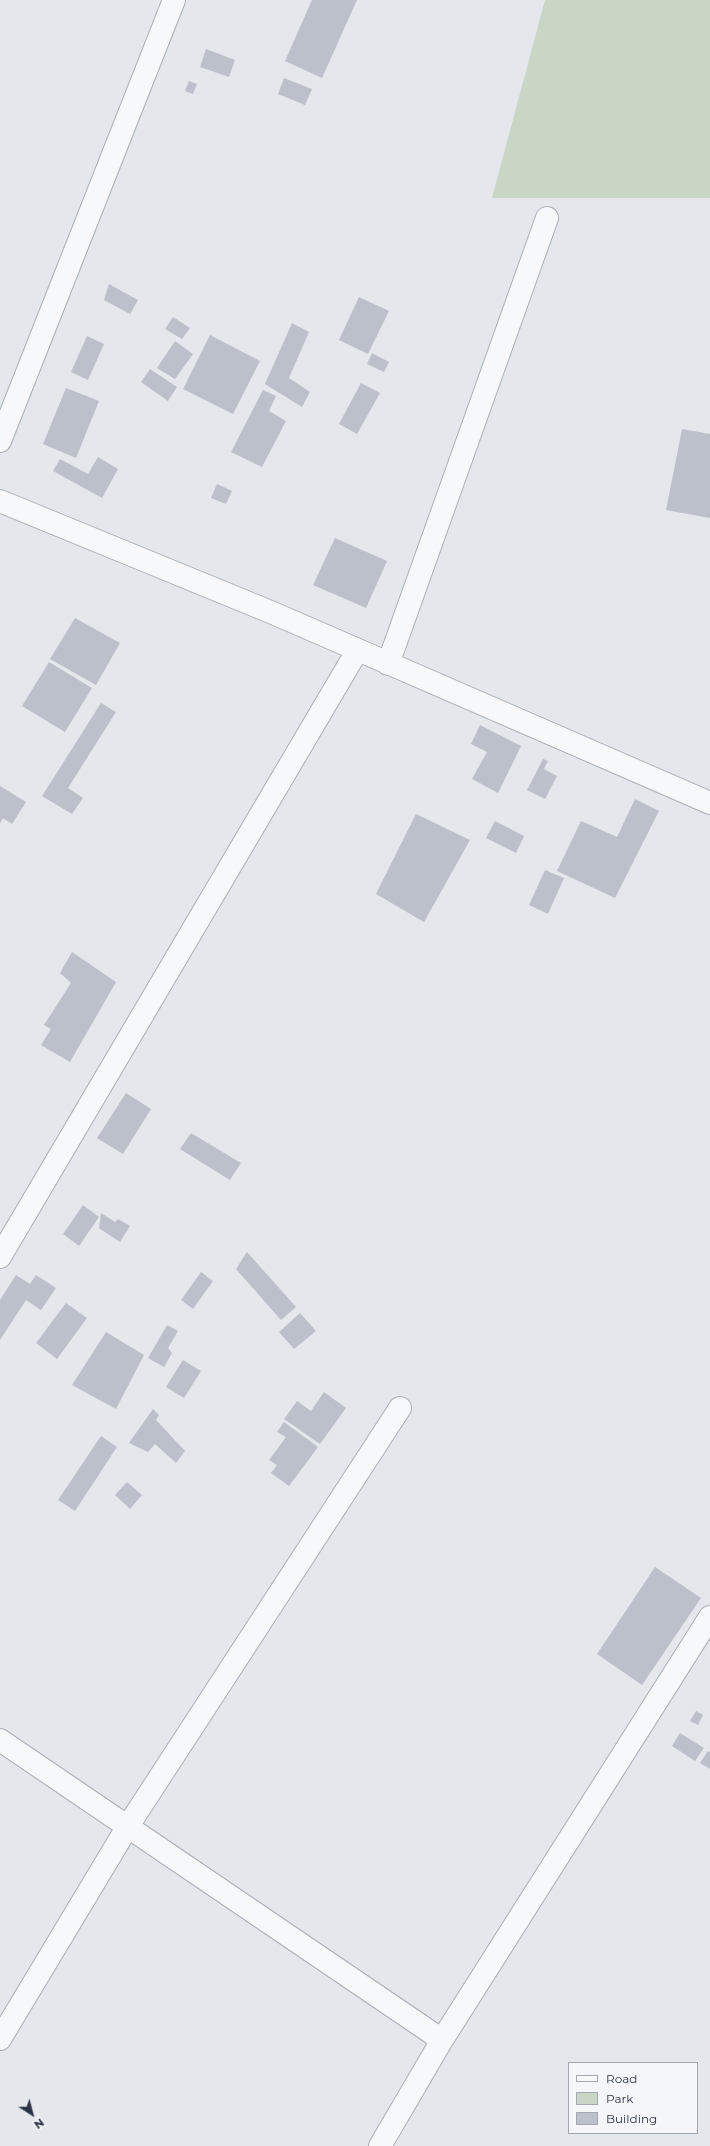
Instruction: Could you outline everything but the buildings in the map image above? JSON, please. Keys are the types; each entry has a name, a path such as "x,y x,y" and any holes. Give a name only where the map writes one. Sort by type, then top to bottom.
{"street":[{"path":"0,441 174,0"},
{"path":"388,664 547,218"},
{"path":"0,501 274,614 710,803"},
{"path":"0,1257 357,651"},
{"path":"0,2039 128,1826 400,1408"},
{"path":"380,2146 442,2040 710,1617"},
{"path":"0,1740 442,2040"}],"green space":[{"path":"545,0 710,0 710,198 492,198"}]}
